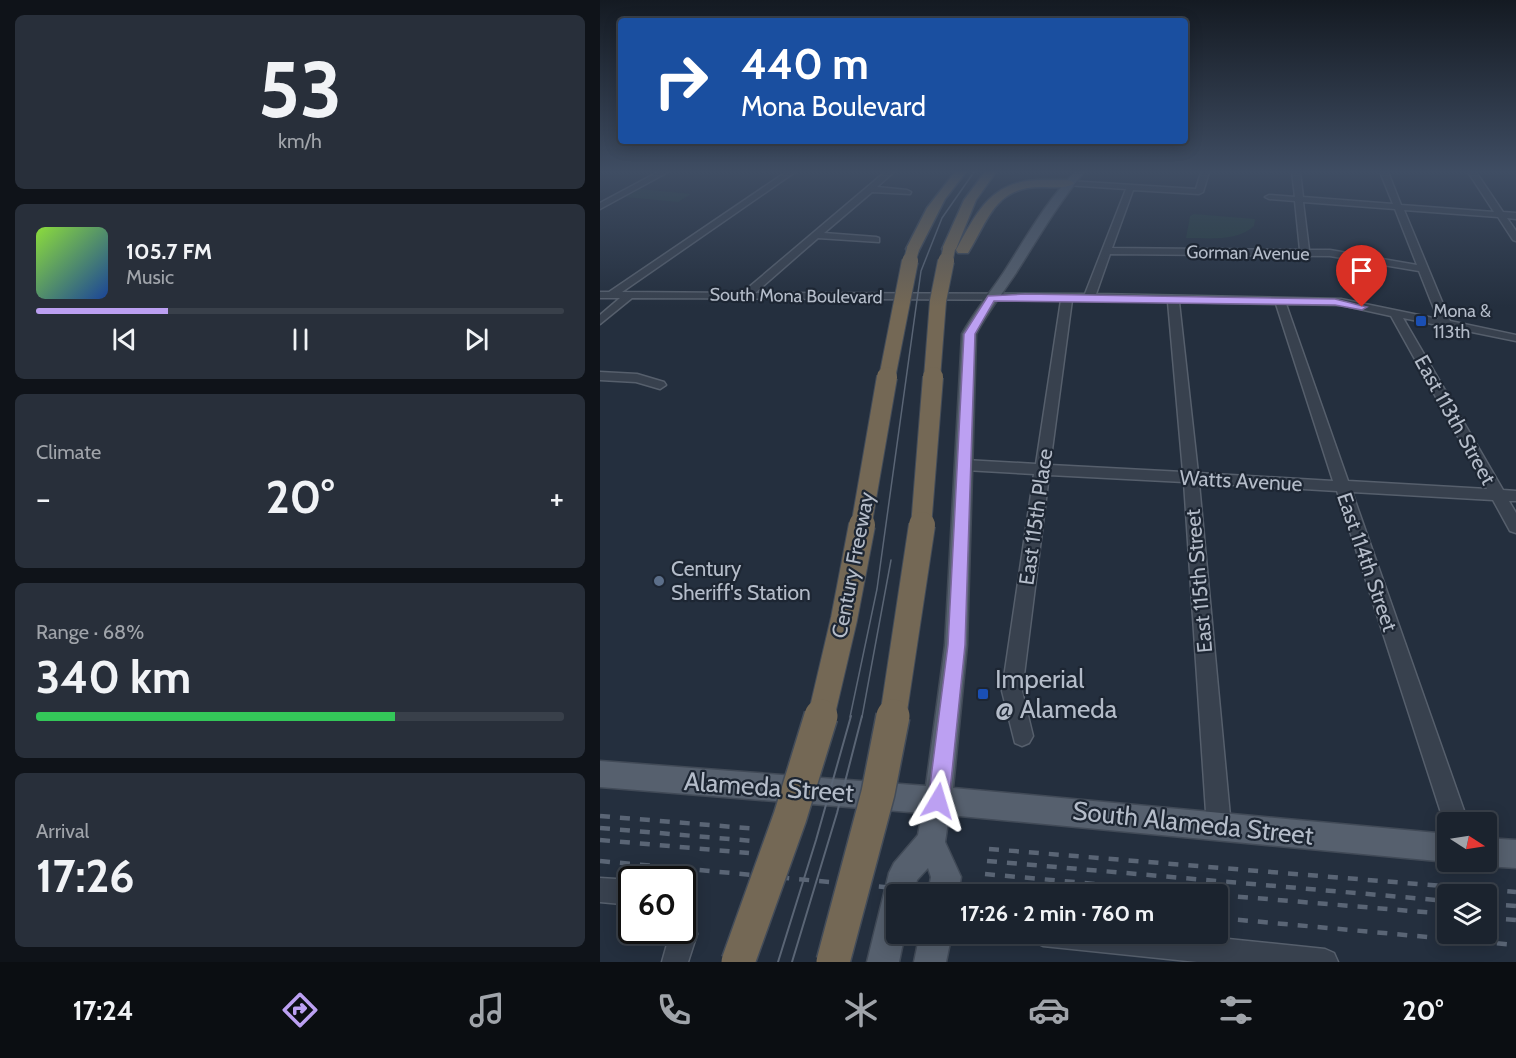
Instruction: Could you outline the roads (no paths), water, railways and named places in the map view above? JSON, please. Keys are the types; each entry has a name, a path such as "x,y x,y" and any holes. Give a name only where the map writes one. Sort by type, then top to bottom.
{"highway":[{"name":"Century Freeway","path":"738,962 780,848 817,730 840,637 901,296 913,249 927,217"},
{"path":"833,962 878,793 900,683 922,522 938,301 952,280 956,249 965,217"},
{"path":"956,249 983,217"}],"main road":[{"path":"901,884 904,873 931,842 938,801 956,645 969,334 1046,217"},
{"name":"Alameda Street","path":"600,774 938,801"},
{"name":"South Alameda Street","path":"938,801 1079,812 1437,847"},
{"path":"931,842 946,877 945,884"},
{"path":"1497,853 1516,854"},
{"path":"884,962 888,944"},
{"path":"930,962 934,944"}],"street":[{"path":"606,295 723,217"},
{"path":"745,296 836,217"},
{"path":"1089,298 1120,217"},
{"path":"1300,217 1305,254"},
{"name":"East 113th Street","path":"1402,217 1445,323"},
{"path":"1502,217 1516,238"},
{"path":"814,235 876,240"},
{"name":"Gorman Avenue","path":"1107,251 1330,254 1424,269"},
{"name":"South Mona Boulevard","path":"606,295 1068,297 1341,303 1516,338"},
{"path":"600,321 630,295"},
{"name":"East 115th Place","path":"1022,736 1015,711 1012,683 1068,297"},
{"name":"East 115th Street","path":"1173,299 1191,478 1219,827"},
{"name":"East 114th Street","path":"1280,301 1453,812"},
{"name":"East 113th Street","path":"1395,313 1516,527"},
{"path":"600,376 637,378 660,385"},
{"name":"Watts Avenue","path":"965,465 1516,496"},
{"path":"600,890 618,892"},
{"path":"675,962 681,944"},
{"path":"1150,944 1324,962"}],"tram line":[{"path":"850,717 877,589 921,271 943,217"},
{"path":"862,717 891,560"},
{"path":"778,962 851,716"},
{"path":"792,962 837,813 862,716"}],"railway":[{"path":"600,816 758,829"},
{"path":"600,828 753,841"},
{"path":"600,840 749,853"},
{"path":"989,849 1516,892"},
{"path":"600,861 886,887"},
{"path":"987,861 1437,900"},
{"path":"985,874 1096,884"},
{"path":"1228,896 1437,913"},
{"path":"1497,905 1516,906"},
{"path":"1228,919 1516,945"},
{"path":"1497,919 1516,920"}],"place":[{"name":"Mona & 113th","path":"1421,321"},
{"name":"Century Sheriff's Station","path":"659,581"},
{"name":"Imperial @ Alameda","path":"983,694"}]}
